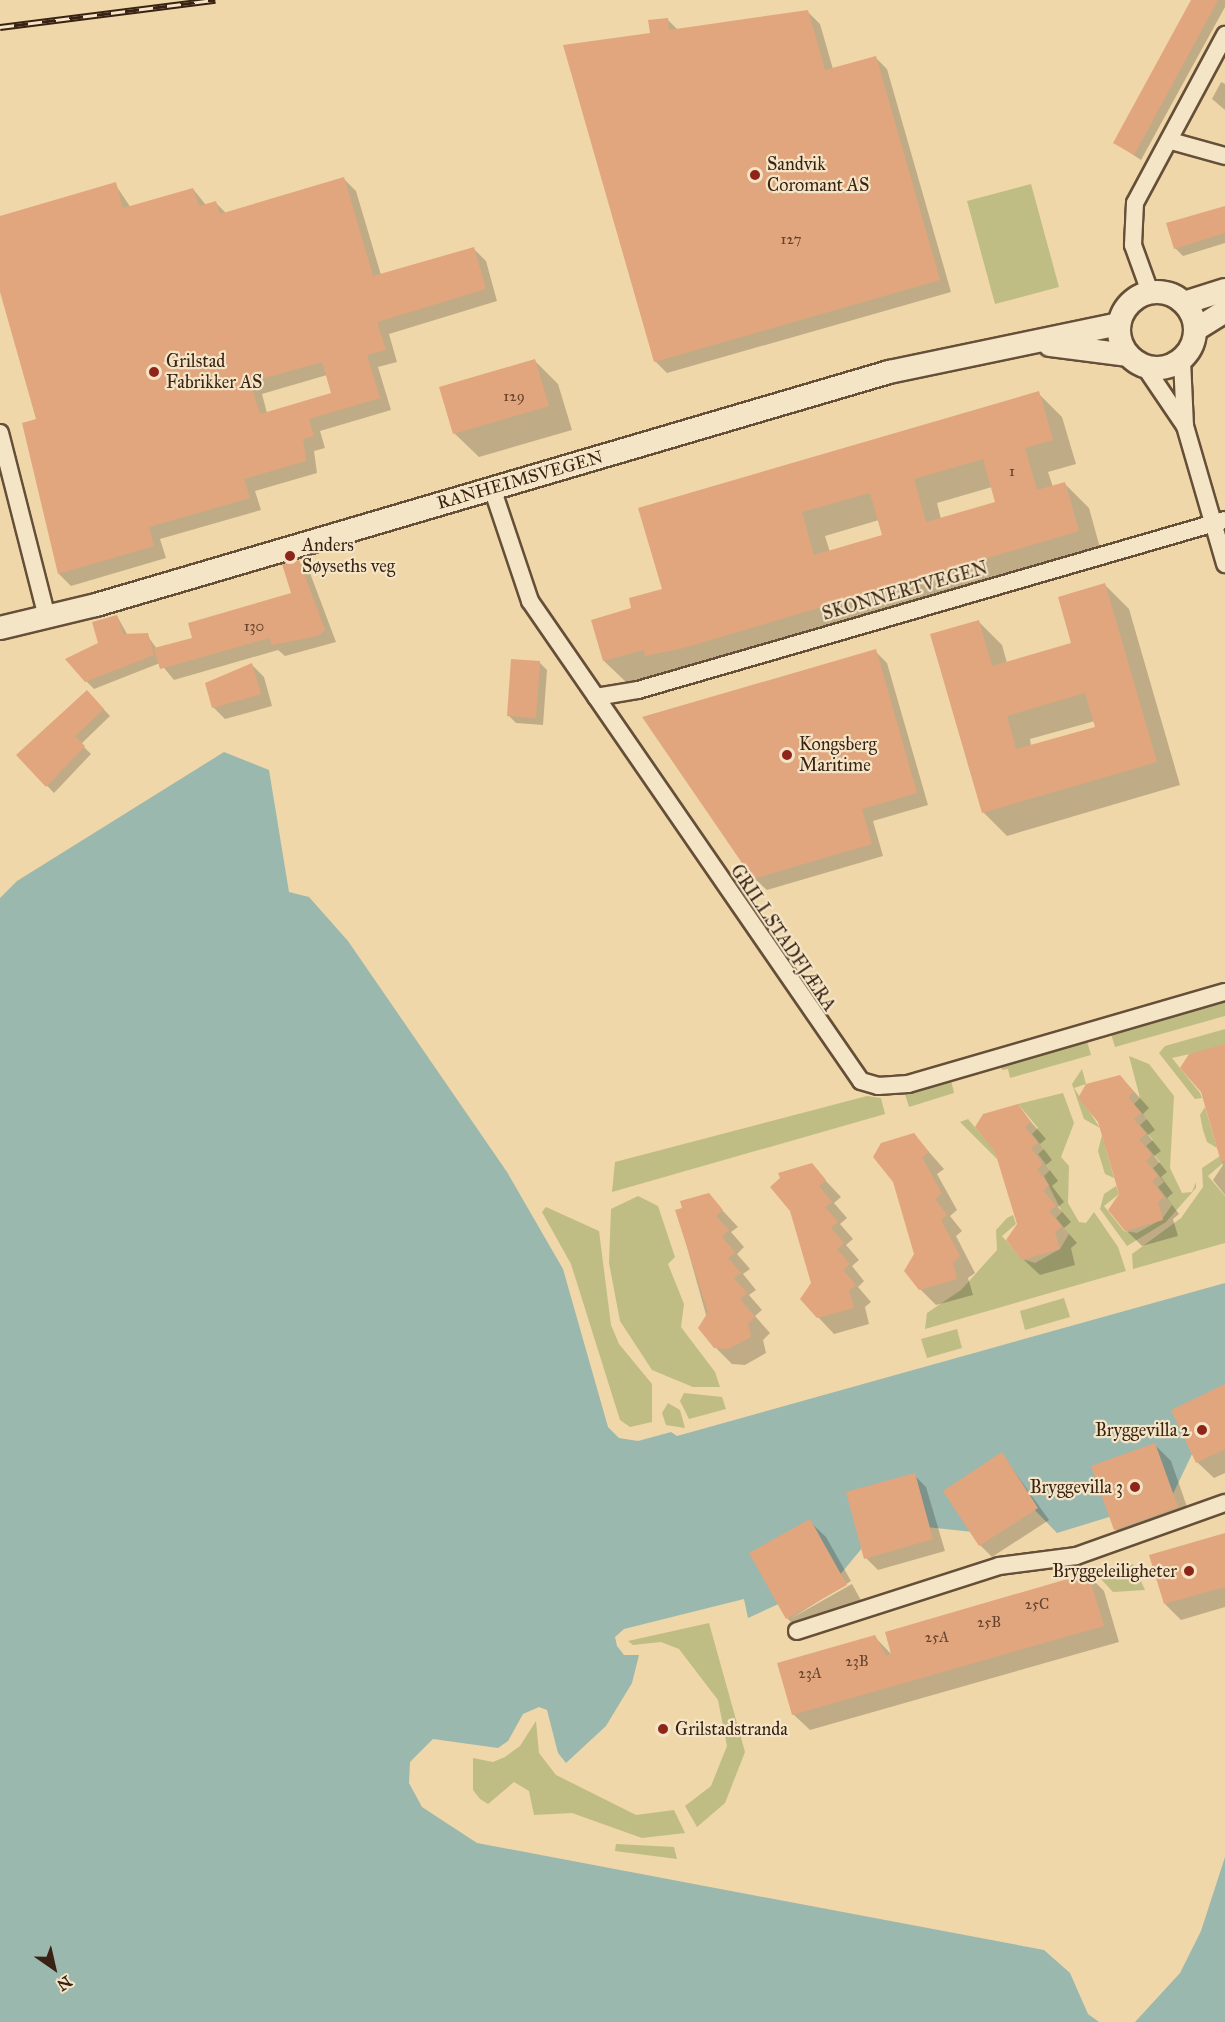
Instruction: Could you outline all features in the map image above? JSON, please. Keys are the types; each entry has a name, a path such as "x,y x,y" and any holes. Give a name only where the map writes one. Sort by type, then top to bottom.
{"street":[{"path":"1150,292 1133,245 1132,215 1225,35"},
{"path":"1170,141 1225,156"},
{"path":"1184,303 1225,290"},
{"path":"1185,426 1136,361 1119,324 1130,303 1150,292 1168,294 1184,303 1195,330"},
{"path":"1225,311 1195,330 1182,360 1185,426 1219,521 1225,564"},
{"name":"RANHEIMSVEGEN","path":"0,628 47,617 955,354 1042,344 1119,324"},
{"name":"RANHEIMSVEGEN","path":"1042,344 1136,361"},
{"path":"1136,361 1164,368 1182,360"},
{"path":"0,433 47,617"},
{"name":"GRILLSTADFJÆRA","path":"492,488 530,601 841,1058 865,1083 908,1084 1225,992"},
{"name":"SKONNERTVEGEN","path":"596,696 638,690 1219,521"},
{"path":"797,1631 999,1566 1076,1557 1225,1503"}],"shaded area":[{"path":"1031,184 1059,287 995,304 967,201"},
{"path":"1225,1002 1225,1016 1115,1047 1111,1034"},
{"path":"1225,1029 1225,1046 1172,1058 1200,1093 1202,1098 1195,1099 1159,1053 1165,1046"},
{"path":"1087,1041 1091,1055 1010,1078 1008,1069 1002,1070 1001,1066"},
{"path":"1129,1056 1149,1064 1174,1096 1170,1168 1182,1193 1192,1192 1196,1182 1196,1188 1166,1222 1127,1246 1100,1209 1104,1194 1116,1186 1119,1194 1104,1206 1124,1231 1137,1233 1162,1219 1172,1205 1158,1187 1164,1182 1153,1168 1160,1162 1146,1146 1153,1140 1140,1125 1147,1119 1134,1104 1140,1098"},
{"path":"1082,1069 1086,1084 1074,1088 1100,1128 1084,1119 1072,1084"},
{"path":"951,1080 954,1093 909,1107 905,1094"},
{"path":"1063,1093 1074,1123 1061,1157 1069,1166 1068,1203 1079,1222 1086,1223 1094,1212 1118,1247 1126,1271 925,1329 927,1313 961,1290 997,1250 996,1230 1007,1218 1013,1215 1016,1224 1002,1236 1022,1259 1035,1263 1060,1249 1069,1234 1056,1218 1062,1212 1044,1176 1050,1170 1038,1154 1044,1149 1032,1134 1038,1128 1018,1104"},
{"path":"867,1096 881,1098 885,1114 612,1192 615,1162"},
{"path":"1205,1107 1217,1148 1207,1142 1203,1130 1200,1115"},
{"path":"968,1119 996,1152 997,1159 960,1122"},
{"path":"1102,1135 1114,1178 1105,1174 1098,1151"},
{"path":"1220,1156 1223,1163 1208,1176 1225,1196 1225,1243 1133,1269 1132,1254 1181,1218 1203,1187 1202,1168"},
{"path":"638,1196 658,1206 675,1257 668,1264 684,1304 681,1327 715,1372 720,1387 693,1387 652,1370 620,1321 609,1263 611,1209"},
{"path":"546,1207 599,1231 611,1325 619,1344 652,1384 652,1422 630,1427 620,1420 571,1264 542,1212"},
{"path":"1064,1298 1070,1317 1025,1330 1020,1311"},
{"path":"957,1329 962,1348 927,1358 921,1339"},
{"path":"684,1393 722,1397 726,1409 689,1419 680,1401"},
{"path":"668,1403 680,1410 685,1428 666,1425 662,1413"},
{"path":"1133,1564 1145,1590 1113,1592 1099,1577"},
{"path":"709,1623 745,1752 725,1803 697,1827 685,1806 711,1786 727,1746 718,1700 679,1649 661,1642 633,1645 628,1641"},
{"path":"536,1721 539,1753 556,1775 636,1815 674,1810 685,1833 642,1838 572,1813 534,1815 529,1791 514,1782 488,1804 480,1799 473,1790 473,1758 493,1762 505,1757 520,1746"},
{"path":"616,1844 674,1847 677,1859 615,1851"}],"water":[{"path":"224,752 269,770 289,892 309,897 348,941 507,1172 563,1269 608,1427 619,1438 638,1441 671,1432 677,1436 1225,1283 1225,1438 1193,1452 1171,1498 1057,1533 1028,1503 973,1532 926,1527 863,1547 838,1577 748,1618 744,1599 624,1629 615,1637 617,1646 624,1655 639,1655 632,1683 606,1726 566,1763 558,1753 547,1710 539,1707 523,1714 508,1741 498,1748 433,1739 410,1762 409,1783 422,1807 477,1843 1044,1950 1070,1973 1088,2014 1099,2022 0,2022 0,898 17,881"},
{"path":"1225,1857 1225,2022 1135,2022 1180,1973 1201,1931"}],"building":[{"path":"1191,0 1218,0 1134,155 1113,143"},
{"name":"Sandvik Coromant AS","path":"808,10 825,70 876,56 940,280 654,362 563,45 650,33 648,20 668,18 669,30"},
{"name":"Grilstad Fabrikker AS","path":"344,177 373,276 474,247 486,289 377,322 386,350 367,355 380,398 309,419 314,436 303,439 306,461 244,479 250,498 149,527 154,546 58,574 22,423 36,419 0,292 0,216 116,182 123,208 193,188 199,206 216,201 220,214","holes":["322,362 331,393 260,414 250,382"]},
{"path":"1225,206 1225,233 1174,249 1166,223"},
{"path":"535,359 549,406 453,434 439,387"},
{"path":"1039,391 1053,440 1025,448 1037,490 1065,482 1079,531 680,649 645,656 644,650 603,661 591,620 631,608 629,598 662,589 638,508","holes":["983,459 995,502 926,522 914,479","870,493 882,535 814,555 802,512"]},
{"path":"299,560 325,630 318,636 272,645 269,638 160,669 154,648 192,638 188,623 291,593 282,564"},
{"path":"1105,583 1157,762 982,813 930,634 979,620 992,666 1071,643 1058,597","holes":["1085,693 1095,727 1016,749 1007,716"]},
{"path":"117,615 123,634 148,633 154,655 85,682 65,659 98,643 92,622"},
{"name":"Kongsberg Maritime","path":"876,649 917,793 862,809 872,844 753,879 642,717"},
{"path":"511,659 540,661 536,718 507,716"},
{"path":"252,663 261,694 212,708 205,683"},
{"path":"87,690 104,709 75,736 85,746 46,787 16,755"},
{"path":"1225,1044 1225,1161 1221,1162 1201,1092 1180,1068 1189,1054"},
{"path":"1120,1075 1134,1092 1128,1097 1141,1113 1134,1119 1146,1134 1139,1139 1152,1155 1146,1161 1158,1176 1152,1181 1164,1197 1158,1202 1163,1220 1125,1231 1108,1210 1119,1194 1098,1122 1078,1098 1086,1084"},
{"path":"1018,1104 1031,1122 1025,1127 1038,1143 1031,1148 1043,1164 1037,1169 1049,1185 1043,1190 1056,1206 1049,1211 1062,1226 1055,1232 1060,1249 1022,1260 1006,1240 1017,1224 995,1152 975,1127 983,1114"},
{"path":"914,1133 929,1152 922,1157 942,1194 935,1199 947,1215 941,1220 960,1256 953,1262 957,1279 919,1290 904,1271 914,1254 893,1182 873,1157 881,1143"},
{"path":"812,1163 826,1180 819,1186 832,1202 825,1207 838,1222 831,1228 844,1243 837,1249 850,1264 843,1270 856,1285 849,1290 854,1308 817,1318 800,1299 811,1283 790,1211 770,1187 780,1178 778,1173"},
{"path":"709,1193 723,1210 716,1216 729,1230 722,1237 735,1252 728,1258 741,1273 734,1278 747,1293 740,1299 755,1317 748,1323 751,1337 728,1349 714,1348 698,1328 708,1312 675,1210 682,1208 680,1201"},
{"name":"Bryggevilla 2","path":"1225,1384 1225,1449 1196,1463 1171,1410"},
{"name":"Bryggevilla 3","path":"1155,1443 1178,1507 1114,1530 1091,1466"},
{"path":"1002,1452 1038,1508 979,1546 943,1491"},
{"path":"915,1473 933,1539 864,1559 846,1492"},
{"path":"810,1519 847,1585 786,1619 749,1553"},
{"name":"Bryggeleiligheter","path":"1225,1533 1225,1587 1164,1604 1149,1555"},
{"path":"1088,1573 1104,1626 792,1715 777,1663 875,1635 886,1656 891,1654 885,1632"}],"railway":[{"path":"0,27 215,0"}],"place":[{"name":"Sandvik Coromant AS","path":"755,175"},
{"name":"Grilstad Fabrikker AS","path":"154,372"},
{"name":"Anders Søyseths veg","path":"290,556"},
{"name":"Kongsberg Maritime","path":"787,755"},
{"name":"Bryggevilla 2","path":"1202,1430"},
{"name":"Bryggevilla 3","path":"1135,1487"},
{"name":"Bryggeleiligheter","path":"1189,1571"},
{"name":"Grilstadstranda","path":"663,1729"}]}
